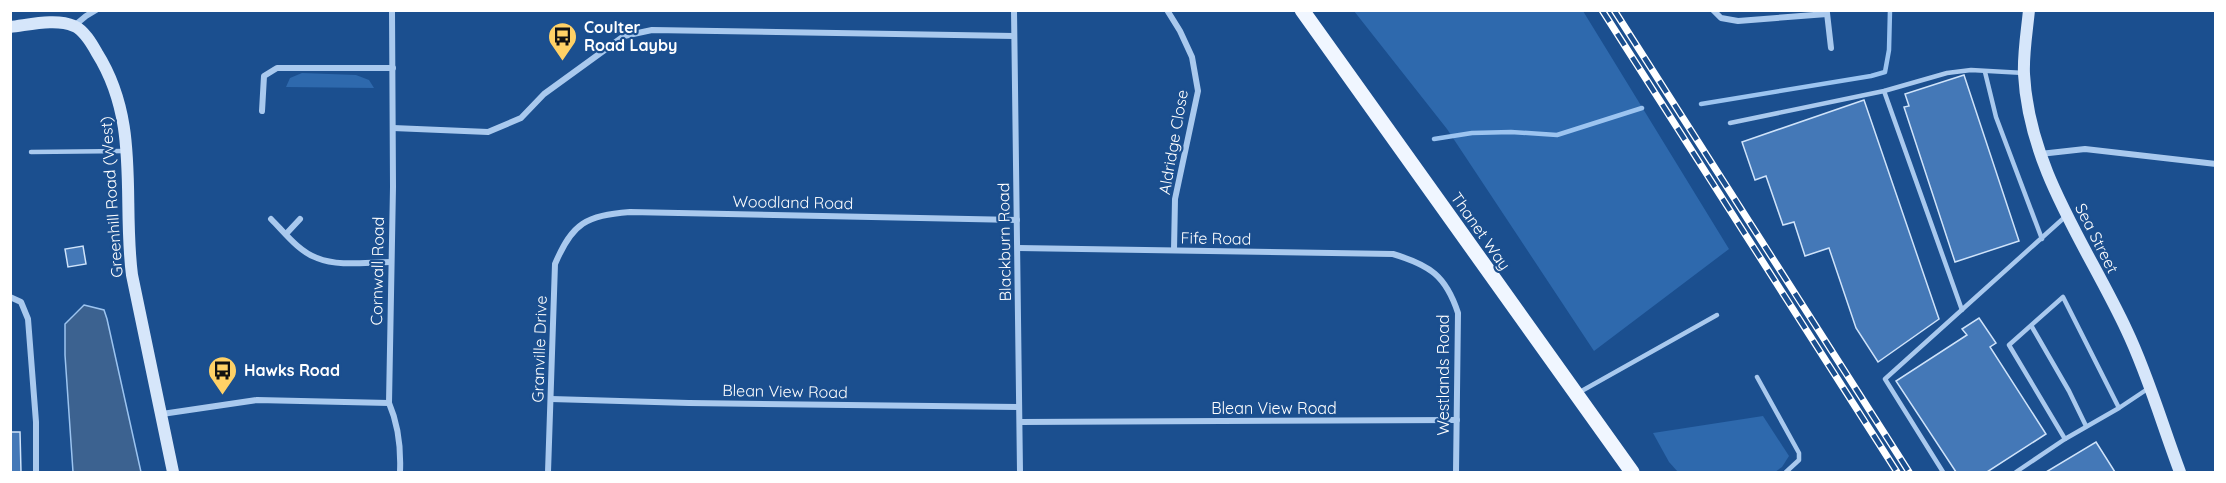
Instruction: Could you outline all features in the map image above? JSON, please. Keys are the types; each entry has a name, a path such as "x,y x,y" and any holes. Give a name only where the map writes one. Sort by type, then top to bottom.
{"main road":[{"name":"Thanet Way","path":"1302,10 1632,472"}],"street":[{"path":"10,27 50,23 74,26 96,10"},
{"name":"Cornwall Road","path":"392,10 393,128 389,403 397,422 401,455 400,472"},
{"name":"Blackburn Road","path":"1014,10 1020,472"},
{"name":"Aldridge Close","path":"1167,10 1192,57 1198,91 1175,199 1174,250"},
{"path":"1713,10 1721,18 1738,21 1827,12 1831,48"},
{"name":"Sea Street","path":"2029,10 2024,72 2028,112 2039,154 2066,216 2128,332 2180,472"},
{"name":"Greenhill Road (West)","path":"74,26 93,46 111,78 122,109 127,151 132,275 173,472"},
{"path":"393,128 488,132 501,128 521,118 544,94 624,36 652,30 1014,36"},
{"path":"262,111 264,76 277,68 393,68"},
{"path":"2039,154 2085,149 2216,164"},
{"name":"Woodland Road","path":"573,231 587,220 602,214 630,212 1017,220"},
{"path":"270,219 306,252 316,258 337,263 391,262"},
{"path":"286,234 300,219"},
{"name":"Granville Drive","path":"548,472 555,264 573,231"},
{"name":"Fife Road","path":"1018,248 1393,254 1414,260"},
{"name":"Westlands Road","path":"1414,260 1436,272 1452,294 1458,313 1456,472"},
{"path":"10,297 18,299 28,319 36,422 36,472"},
{"name":"Blean View Road","path":"551,399 1019,407"},
{"path":"162,414 257,400 389,403"},
{"name":"Blean View Road","path":"1020,422 1457,420"}],"lane":[{"path":"1730,123 1884,91 1947,73 1971,70 2024,72"},
{"path":"1985,72 1996,117 2042,239"},
{"path":"1884,91 1962,310"},
{"path":"31,153 127,151"},
{"path":"1943,472 1885,379 2066,216"},
{"path":"2065,439 2009,345 2032,327 2063,297 2119,408"},
{"path":"1576,395 1717,315"},
{"path":"2032,327 2086,426"},
{"path":"1757,377 1799,453 1799,460 1786,472"},
{"path":"2016,472 2149,388"}],"shaded area":[{"path":"1354,11 1583,11 1729,249 1594,351 1447,129"},
{"path":"302,73 356,75 369,80 374,88 286,87 290,78"},
{"path":"84,305 104,310 141,472 73,472 65,324"},
{"path":"1763,416 1789,456 1782,467 1775,472 1678,472 1669,462 1653,433"}],"building":[{"path":"1964,75 2019,241 1955,262 1904,107 1909,106 1905,94"},
{"path":"1864,100 1939,319 1878,362 1856,328 1829,248 1805,256 1794,222 1783,225 1766,176 1755,180 1742,142"},
{"path":"83,246 86,264 68,267 65,249"},
{"path":"1979,318 1996,343 1990,347 2046,434 1987,472 1956,472 1896,381 1967,335 1962,329"},
{"path":"10,432 20,432 21,472 10,472"},
{"path":"2096,442 2115,472 2046,472"}],"waterway":[{"path":"1701,104 1885,72 1889,50 1890,10"},
{"path":"1434,139 1472,133 1511,132 1557,135 1642,108"}],"railway":[{"path":"1602,10 1897,472"},
{"path":"1614,10 1909,472"}],"place":[{"name":"Coulter Road Layby","path":"563,62"},
{"name":"Hawks Road","path":"223,396"}]}
